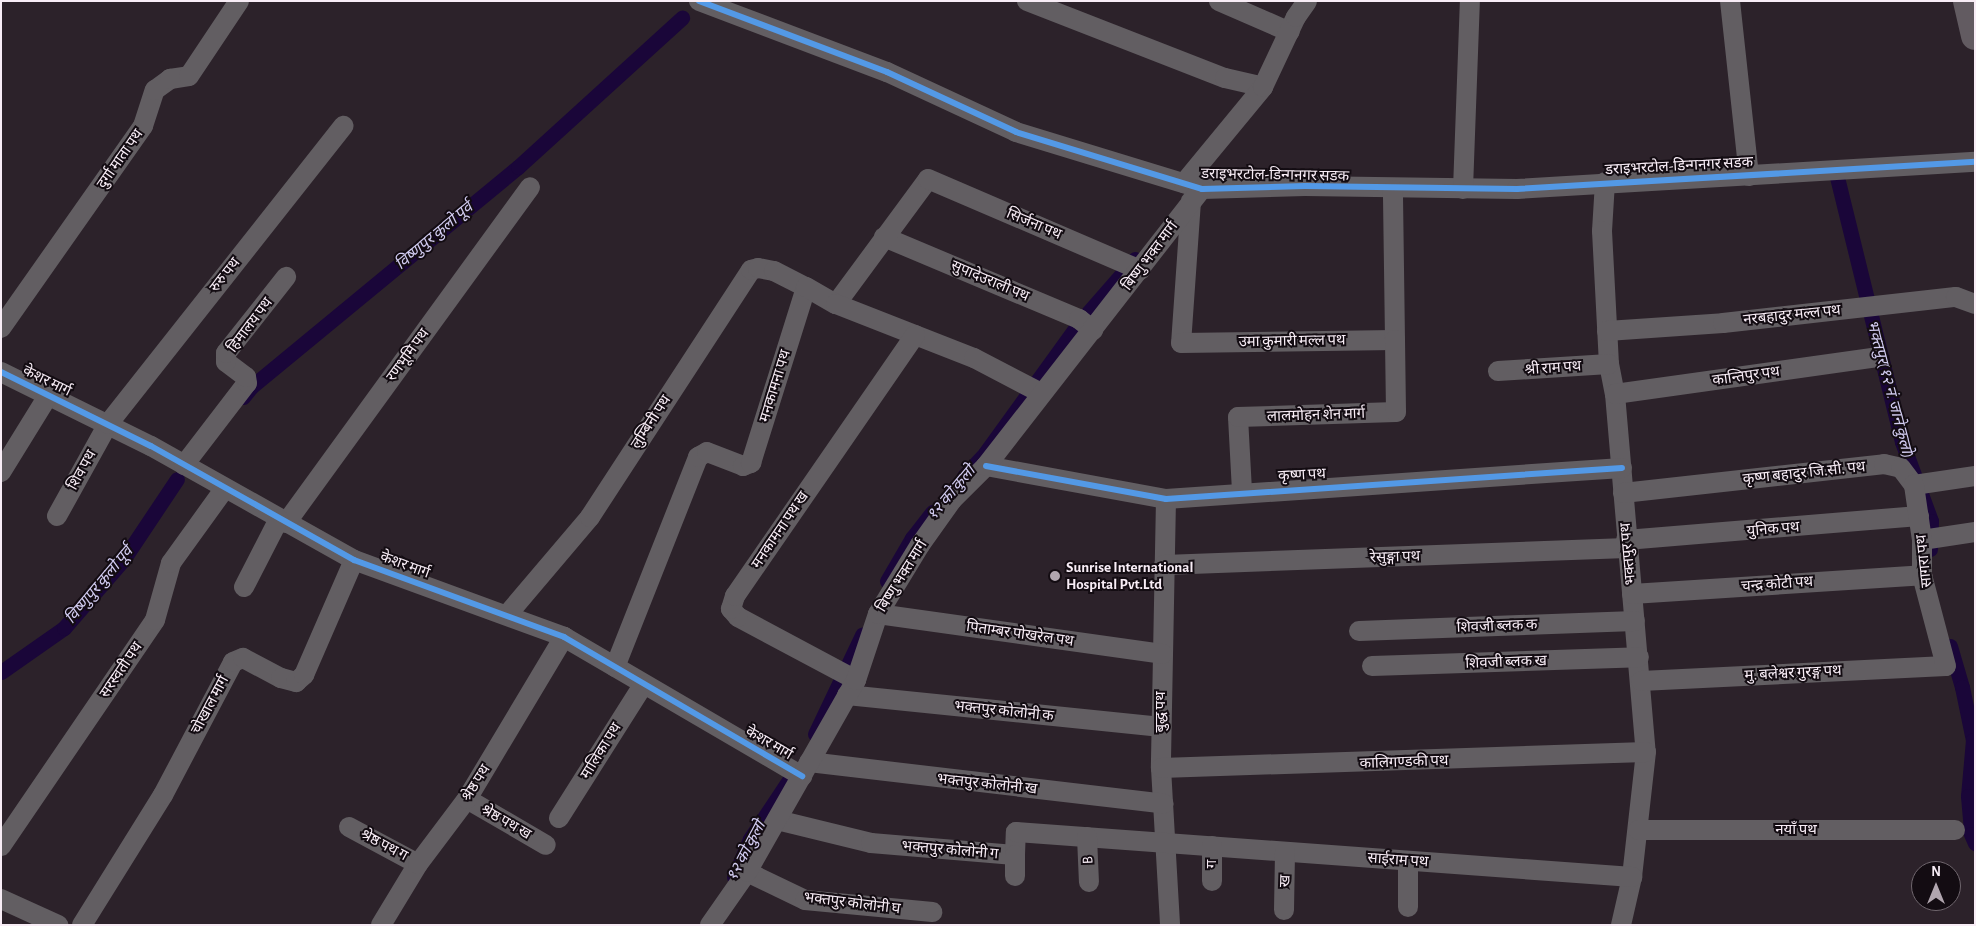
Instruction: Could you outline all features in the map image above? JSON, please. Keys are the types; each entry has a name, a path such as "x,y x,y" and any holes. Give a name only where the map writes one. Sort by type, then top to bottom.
{"highway":[{"path":"1967,1 1975,36"}],"street":[{"name":"दुर्गा माता पथ","path":"1,328 143,126 155,90 170,79 190,76 239,1"},
{"name":"डराइभरटोल-डिन्गनगर सडक","path":"699,1 888,72 1016,132 1192,191 1305,186 1394,190 1517,189 1604,182 1749,176 1975,162"},
{"path":"1027,1 1225,78 1263,87"},
{"path":"1219,1 1290,32"},
{"name":"बिष्णु भक्त मार्ग","path":"710,925 747,872 777,820 799,770 852,685 878,614 952,500 986,466 1034,389 1192,191 1263,87 1307,1"},
{"path":"1463,189 1470,1"},
{"path":"1730,1 1749,176"},
{"name":"रुरु पथ","path":"108,424 342,126"},
{"name":"सिर्जना पथ","path":"884,237 928,180 1133,266"},
{"name":"भक्तपुर पथ","path":"1604,182 1602,231 1609,364 1615,394 1646,752 1632,877 1621,925"},
{"name":"रणभूमि पथ","path":"244,587 282,521 530,187"},
{"path":"1394,190 1395,340"},
{"name":"उमा कुमारी मल्ल पथ","path":"1192,191 1182,343 1395,340"},
{"path":"836,304 884,237"},
{"name":"सुपादेउराली पथ","path":"884,237 1086,324"},
{"name":"लुम्बिनी पथ","path":"507,615 590,518 751,270 758,268 774,271 806,287"},
{"name":"हिमालय पथ","path":"184,465 247,383 246,377 226,362 226,353 286,277"},
{"path":"806,287 836,304 974,358 1034,389"},
{"name":"मनकामना पथ","path":"615,667 698,456 707,452 743,466 751,463 806,287"},
{"name":"नरबहादुर मल्ल पथ","path":"1608,331 1723,323 1956,297 1975,304"},
{"name":"मनकामना पथ ख","path":"852,685 818,660 738,616 731,609 735,596 915,334"},
{"name":"लालमोहन शेन मार्ग","path":"1242,491 1238,417 1396,412 1395,340"},
{"name":"कान्तिपुर पथ","path":"1615,394 1877,357"},
{"name":"श्री राम पथ","path":"1498,371 1609,364"},
{"name":"केशर मार्ग","path":"1,372 108,424 354,560 564,637 643,685 799,770"},
{"path":"1,472 48,396"},
{"name":"शिव पथ","path":"57,516 108,424"},
{"name":"कृष्ण बहादुर जि.सी. पथ","path":"1624,493 1884,464 1901,468 1918,484"},
{"name":"कृष्ण पथ","path":"986,466 1166,499 1242,491 1622,468"},
{"path":"1918,484 1975,476"},
{"name":"सागरा पथ","path":"1918,484 1919,516 1928,539 1922,575 1946,666"},
{"name":"सरस्वती पथ","path":"1,846 155,620 171,563 225,488"},
{"name":"बुद्ध पथ","path":"1166,499 1161,768 1170,925"},
{"name":"युनिक पथ","path":"1627,544 1919,516"},
{"path":"1928,539 1975,532"},
{"name":"रेसुङ्गा पथ","path":"1164,566 1627,544"},
{"name":"चोखाल मार्ग","path":"82,925 163,795 233,662 243,658 281,678 296,682 304,675 354,560"},
{"name":"चन्द्र कोटी पथ","path":"1632,594 1922,575"},
{"name":"पिताम्बर पोखरेल पथ","path":"878,614 1162,654"},
{"name":"शिवजी ब्लक क","path":"1358,631 1635,622"},
{"name":"श्रेष्ठ पथ","path":"381,925 418,864 467,799 564,637"},
{"name":"शिवजी ब्लक ख","path":"1372,666 1639,657"},
{"name":"मु. बलेश्वर गुरङ्ग पथ","path":"1640,681 1946,666"},
{"name":"मालिका पथ","path":"559,818 643,685"},
{"name":"भक्तपुर कोलोनी क","path":"852,685 1162,727"},
{"name":"कालिगण्डकी पथ","path":"1161,768 1646,752"},
{"name":"भक्तपुर कोलोनी ख","path":"799,770 1164,804"},
{"name":"श्रेष्ठ पथ ख","path":"467,799 546,845"},
{"name":"भक्तपुर कोलोनी ग","path":"777,820 871,843 1015,855 1016,832 1165,843"},
{"name":"श्रेष्ठ पथ ग","path":"349,827 418,864"},
{"name":"नयाँ पथ","path":"1638,830 1955,830"},
{"name":"B","path":"1087,837 1089,882"},
{"name":"साईराम पथ","path":"1165,843 1632,877"},
{"name":"ग","path":"1212,846 1212,882"},
{"name":"ख","path":"1284,910 1286,852"},
{"path":"1015,855 1015,876"},
{"path":"1408,861 1408,907"},
{"name":"भक्तपुर कोलोनी घ","path":"747,872 805,900 932,912"},
{"path":"2,900 58,925"}],"waterway":[{"name":"विष्णुपुर कुलो पूर्व","path":"243,397 251,387 518,167 682,18"},
{"name":"भक्तपुर(१२ नं. जाने कुलो)","path":"1835,169 1902,442 1931,521 1930,549"},
{"name":"१२ को कुलो","path":"964,476 986,452 1079,323 1135,259"},
{"name":"विष्णुपुर कुलो पूर्व","path":"1,672 64,628 123,560 177,479"},
{"name":"१२ को कुलो","path":"887,581 912,538 932,512"},
{"name":"१२ को कुलो","path":"815,734 862,635"},
{"name":"भक्तपुर(१२ नं. जाने कुलो)","path":"1950,646 1962,687 1973,740 1968,796 1971,834 1975,843"},
{"name":"१२ को कुलो","path":"734,877 750,839 789,780"}],"cycle path":[{"path":"699,1 887,72 1016,132 1202,189 1305,186 1517,189 1975,162"},
{"path":"1,372 151,446 354,560 564,637 802,776"},
{"path":"986,466 1166,499 1622,468"}],"place":[{"name":"Sunrise International Hospital Pvt.Ltd","path":"1055,576"}]}
